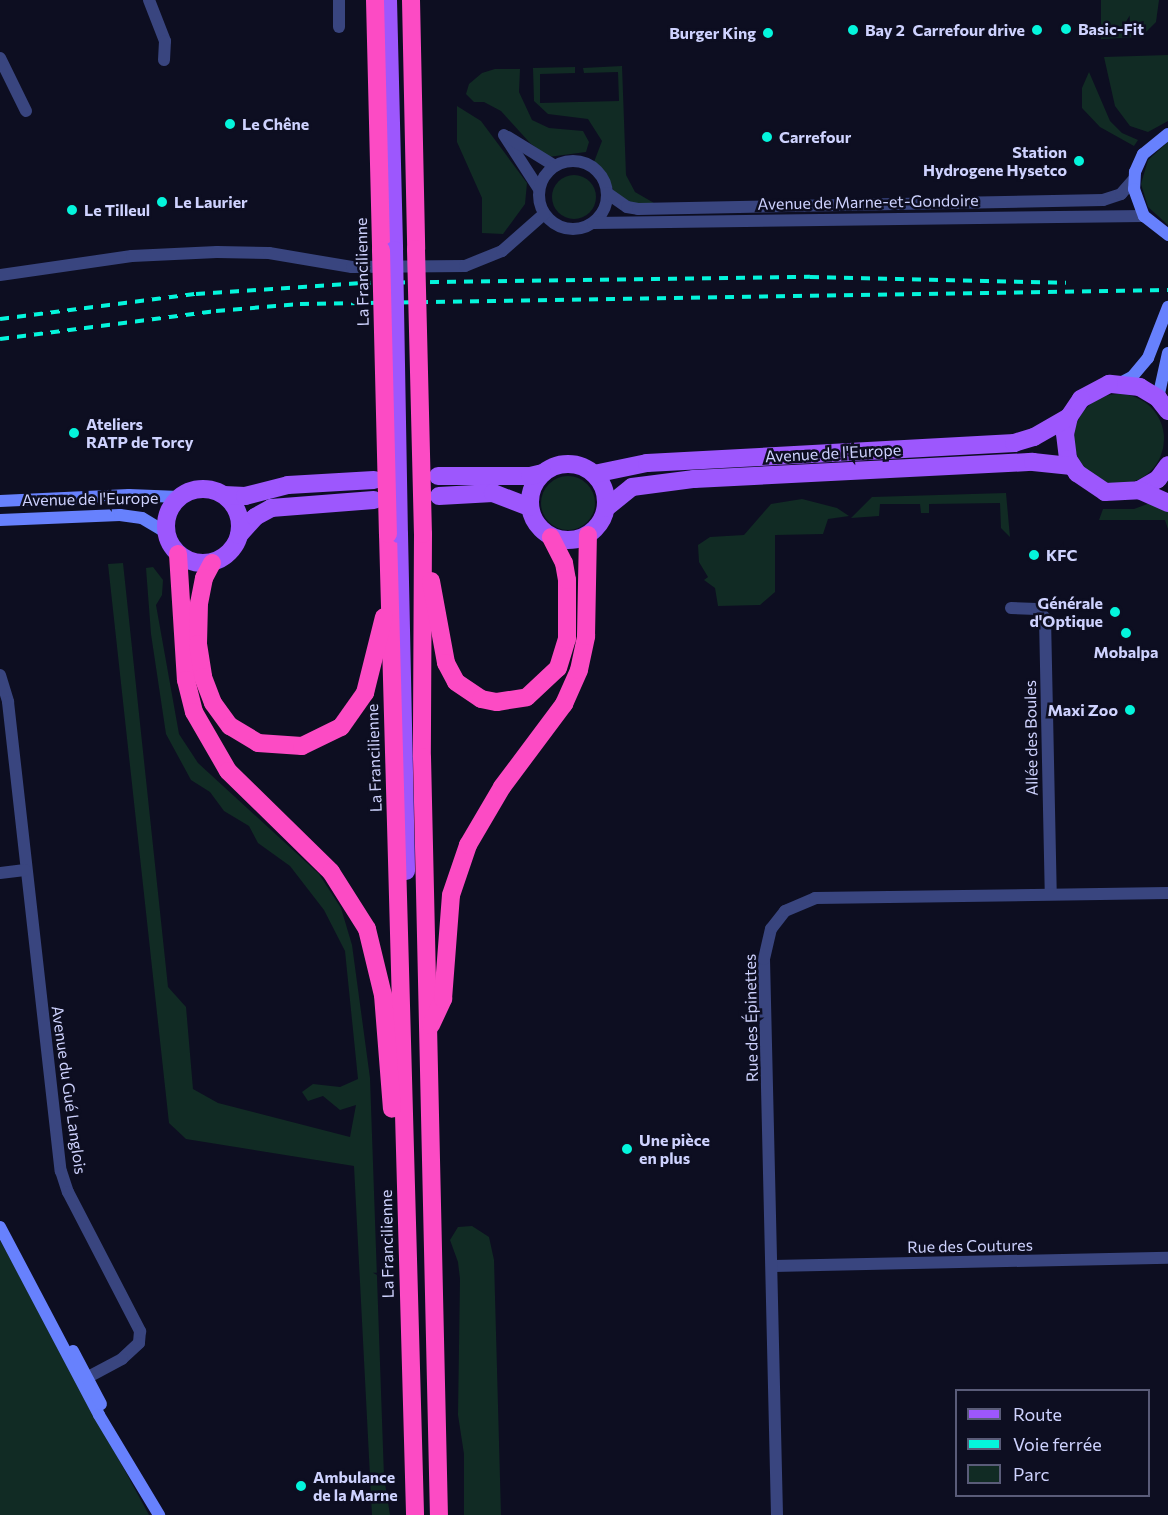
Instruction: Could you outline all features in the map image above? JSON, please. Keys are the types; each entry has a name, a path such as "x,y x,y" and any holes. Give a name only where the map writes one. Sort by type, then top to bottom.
{"highway":[{"name":"La Francilienne","path":"375,0 388,250 393,534 389,607 415,1515"},
{"path":"411,0 423,534 429,1029 439,1515"},
{"path":"423,534 446,663 467,691 497,702 513,702 538,690 562,657 568,622 567,580 551,537"},
{"path":"429,1029 443,999 449,906 468,845 502,787 564,704 579,670 586,636 588,535"},
{"path":"178,554 186,680 201,730 228,771 332,872 367,929 383,995 393,1124 405,1146"},
{"path":"212,563 204,578 198,626 207,688 230,726 273,747 317,742 351,717 368,687 380,625 389,607"}],"main road":[{"path":"388,0 388,250"},
{"path":"1168,134 1147,149 1134,179 1136,198 1144,216 1168,235"},
{"path":"1168,307 1141,369 1120,383 1089,392 1069,417 1065,442 1072,466 1090,485 1105,492 1139,490 1158,479 1168,465"},
{"path":"1163,405 1168,353"},
{"path":"1120,383 1140,387 1163,405"},
{"name":"Avenue de l'Europe","path":"594,474 647,463 1014,443 1034,437 1069,417"},
{"name":"Avenue de l'Europe","path":"588,535 602,520 606,508 632,487 694,479 1033,462 1072,466"},
{"path":"438,476 530,476 563,464 574,464 594,474 604,489 606,508"},
{"path":"543,473 532,488 530,507 539,528 551,537 569,540 588,535"},
{"name":"Avenue de l'Europe","path":"0,501 129,495 179,497 196,489 224,495 245,496 288,485 374,480"},
{"path":"1139,490 1168,503"},
{"path":"439,496 493,493 530,507"},
{"path":"224,495 238,513 239,535"},
{"name":"Avenue de l'Europe","path":"0,520 120,515 142,518 165,532 168,513 179,497"},
{"path":"165,532 178,554 194,563 212,563 230,552 239,535 255,517 271,508 374,500"},
{"path":"393,534 406,884 398,906"},
{"path":"0,1227 85,1390 159,1515"},
{"path":"34,1289 88,1377 120,1446"}],"street":[{"path":"149,0 165,41 164,60"},
{"path":"339,0 339,27"},
{"path":"0,58 26,111"},
{"path":"539,189 555,166 575,161 585,164 600,175 607,193 601,214 593,223 583,228 561,227 544,214 539,189 504,135 555,166"},
{"name":"Avenue de Marne-et-Gondoire","path":"607,193 627,207 638,209 1103,200 1121,194 1134,179"},
{"path":"0,275 132,256 217,252 269,253 352,267 465,266 502,251 544,214"},
{"name":"Avenue de Marne-et-Gondoire","path":"593,223 1144,216"},
{"name":"Allée des Boules","path":"1011,608 1037,609 1045,618 1051,894"},
{"name":"Avenue du Gué Langlois","path":"0,675 8,702 25,870 61,1171 68,1192 140,1331 139,1343 122,1359 88,1377"},
{"path":"0,873 25,870"},
{"name":"Rue des Épinettes","path":"777,1515 764,959 775,923 792,906 815,898 1168,893"},
{"name":"Rue des Coutures","path":"772,1266 1168,1258"}],"green space":[{"path":"1101,0 1159,0 1156,22 1141,37 1101,39"},
{"path":"1168,55 1168,121 1148,132 1130,126 1115,106 1104,57"},
{"path":"622,66 626,175 635,192 654,203 632,203 614,192 607,175 594,162 602,141 588,119 548,114 534,101 533,68 575,67 575,73 540,74 540,103 619,101 618,72 584,73 583,68"},
{"path":"495,69 520,69 519,92 532,120 549,128 583,131 589,142 586,152 548,157 530,143 501,111 484,102 474,102 466,94 469,84 482,73"},
{"path":"1089,72 1110,121 1122,133 1138,140 1134,146 1100,127 1082,108 1082,88"},
{"path":"457,106 481,121 527,183 525,204 503,234 482,233 482,198 457,142"},
{"path":"1168,142 1168,225 1148,207 1141,184 1148,160"},
{"path":"574,175 589,182 596,197 589,212 574,219 559,212 552,197 559,182"},
{"path":"1110,394 1128,394 1144,401 1157,414 1164,430 1164,448 1157,464 1144,477 1128,484 1110,484 1094,477 1081,464 1074,448 1074,430 1081,414 1094,401"},
{"path":"568,476 578,478 587,484 593,493 595,503 593,513 587,522 578,528 568,530 558,528 549,522 543,513 541,503 543,493 549,484 558,478"},
{"path":"1006,493 1010,537 1001,528 1000,503 929,504 929,513 921,513 920,504 880,504 879,516 851,518 872,497"},
{"path":"802,499 837,508 849,516 828,519 823,534 775,535 775,592 760,605 718,606 715,588 704,580 708,577 699,562 698,545 710,537 744,535 771,504"},
{"path":"1150,503 1168,508 1168,529 1165,520 1099,520 1103,509 1134,509"},
{"path":"123,563 168,987 186,1007 193,1089 218,1103 350,1137 356,1105 340,1110 323,1096 308,1101 302,1092 313,1084 340,1087 358,1079 345,951 324,910 290,866 258,843 249,826 224,811 210,792 191,780 166,734 151,634 146,568 153,567 163,580 162,595 156,605 179,734 198,763 319,874 341,908 352,945 370,1078 384,1477 390,1515 372,1515 354,1166 186,1139 169,1123 108,564"},
{"path":"472,1226 489,1237 494,1260 501,1515 464,1515 464,1454 458,1415 460,1279 458,1262 450,1240 458,1227"},
{"path":"0,1240 149,1515 0,1515"}],"railway":[{"path":"0,319 196,294 362,283 810,277 1066,283"},
{"path":"0,339 216,311 300,304 1168,290"}],"place":[{"name":"Basic-Fit","path":"1066,29"},
{"name":"Bay 2","path":"853,30"},
{"name":"Carrefour drive","path":"1037,30"},
{"name":"Burger King","path":"768,33"},
{"name":"Le Chêne","path":"230,124"},
{"name":"Carrefour","path":"767,137"},
{"name":"Station Hydrogene Hysetco","path":"1079,161"},
{"name":"Le Laurier","path":"162,202"},
{"name":"Le Tilleul","path":"72,210"},
{"name":"Ateliers RATP de Torcy","path":"74,433"},
{"name":"KFC","path":"1034,555"},
{"name":"Générale d'Optique","path":"1115,612"},
{"name":"Mobalpa","path":"1126,633"},
{"name":"Maxi Zoo","path":"1130,710"},
{"name":"Une pièce en plus","path":"627,1149"},
{"name":"Ambulance de la Marne","path":"301,1486"}]}
